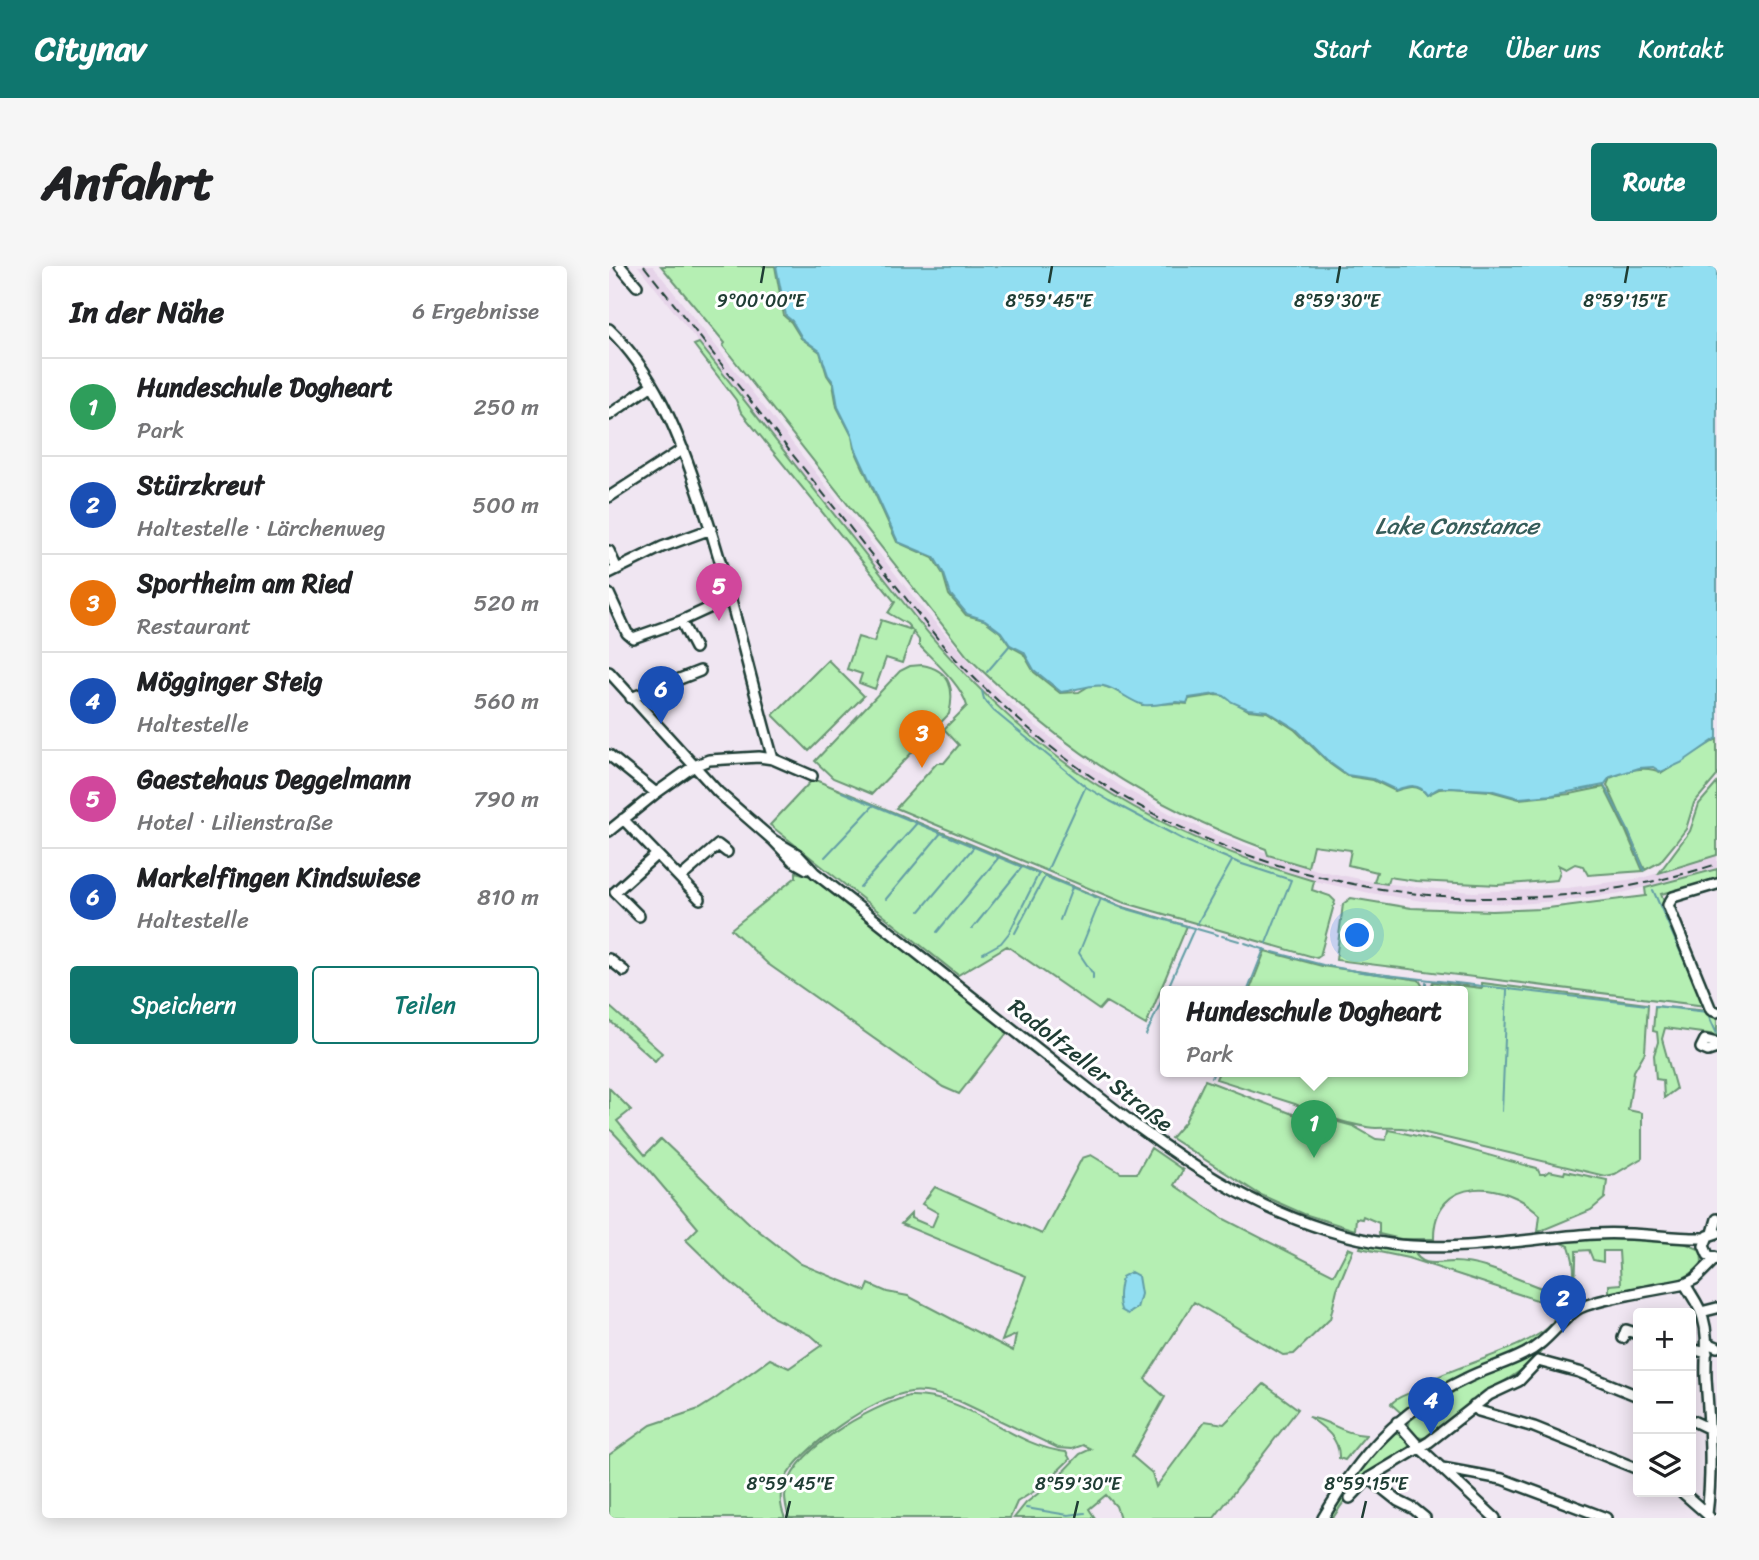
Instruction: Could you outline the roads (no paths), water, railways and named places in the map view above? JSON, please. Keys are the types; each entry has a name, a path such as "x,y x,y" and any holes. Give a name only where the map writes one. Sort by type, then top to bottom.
{"street":[{"path":"620,266 637,286"},
{"path":"609,329 652,385 683,449 711,529 773,759"},
{"path":"609,415 652,385"},
{"path":"609,497 683,449"},
{"path":"609,551 613,571 662,547 711,529"},
{"path":"609,594 627,633 633,638 681,621 731,598"},
{"path":"681,621 695,648"},
{"path":"631,698 700,671"},
{"name":"Radolfzeller Straße","path":"609,672 729,803 773,840 797,854 815,873 1103,1100 1184,1159 1255,1202 1315,1228 1406,1246 1447,1246 1638,1233 1687,1238 1711,1246"},
{"path":"609,755 656,793"},
{"path":"609,831 694,766 709,760 759,757 773,759 813,776"},
{"path":"624,819 700,898"},
{"path":"680,878 718,845 727,852"},
{"path":"639,916 615,892 656,855"},
{"path":"1717,884 1673,897 1669,901 1669,911 1711,1010 1717,1012"},
{"path":"609,959 624,971"},
{"path":"1323,1518 1344,1482 1367,1452 1397,1422 1451,1386 1538,1346 1577,1310 1685,1284 1702,1273 1717,1219"},
{"path":"1368,1230 1370,1241"},
{"path":"1685,1284 1701,1312 1707,1348 1706,1374 1714,1431 1709,1516"},
{"path":"1701,1312 1717,1308"},
{"path":"1623,1338 1626,1330 1633,1332"},
{"path":"1696,1349 1717,1347"},
{"path":"1350,1498 1369,1478 1419,1447 1489,1395 1519,1381 1538,1361 1579,1372 1633,1394"},
{"path":"1474,1406 1479,1411 1534,1427 1633,1467"},
{"path":"1397,1422 1419,1447 1495,1518"},
{"path":"1696,1422 1714,1431"},
{"path":"1443,1468 1502,1479 1606,1518"},
{"path":"1369,1478 1425,1518"},
{"path":"1688,1497 1709,1516"}],"water":[{"name":"Lake Constance","path":"776,266 1717,266 1717,738 1681,763 1661,772 1653,767 1639,768 1610,777 1604,785 1553,795 1519,798 1490,790 1452,788 1439,788 1427,795 1417,787 1409,786 1396,790 1373,779 1347,775 1330,763 1296,729 1267,711 1248,709 1224,696 1216,694 1189,698 1187,703 1144,705 1104,686 1061,692 1034,670 1024,652 1010,645 1001,632 985,620 967,614 951,595 944,574 934,557 898,542 838,407 834,383 828,375 820,351 802,338 786,316"},
{"path":"1131,1272 1138,1276 1141,1294 1137,1308 1128,1314 1121,1310 1119,1294 1122,1277"}],"waterway":[{"path":"987,672 1010,645"},
{"path":"982,691 984,699 994,711 1086,787 1184,840 1239,863 1291,880 1266,943"},
{"path":"1604,785 1627,828 1644,870"},
{"path":"1047,871 1085,788"},
{"path":"842,792 1039,874"},
{"path":"825,857 874,805"},
{"path":"860,887 917,823"},
{"path":"886,899 941,833"},
{"path":"920,911 973,848"},
{"path":"937,932 999,857"},
{"path":"1197,924 1232,861"},
{"path":"972,929 1022,867"},
{"path":"983,953 1001,943 1009,933 1039,873"},
{"path":"1044,876 1120,907 1218,935"},
{"path":"1015,933 1044,878"},
{"path":"1060,920 1072,888"},
{"path":"1653,890 1704,1005"},
{"path":"1093,979 1093,974 1079,953 1100,901"},
{"path":"1169,986 1194,929"},
{"path":"1222,936 1239,941"},
{"path":"1245,943 1266,950"},
{"path":"1249,986 1264,949"},
{"path":"1273,952 1361,972 1647,1005"},
{"path":"1502,1111 1507,990"},
{"path":"1146,1035 1160,1004"},
{"path":"1655,1006 1707,1012 1717,1034"},
{"path":"1026,1508 1068,1515 1085,1513"}],"railway":[{"path":"644,266 945,648 997,700 1052,748 1092,777 1162,818 1237,851 1315,875 1395,891 1476,898 1557,896 1638,884 1717,864"}],"place":[{"name":"Gaestehaus Deggelmann","path":"719,621"},
{"name":"Markelfingen Kindswiese","path":"661,724"},
{"name":"Sportheim am Ried","path":"922,768"},
{"name":"Hundeschule Dogheart","path":"1314,1158"},
{"name":"Stürzkreut","path":"1563,1333"},
{"name":"Mögginger Steig","path":"1431,1435"}]}
